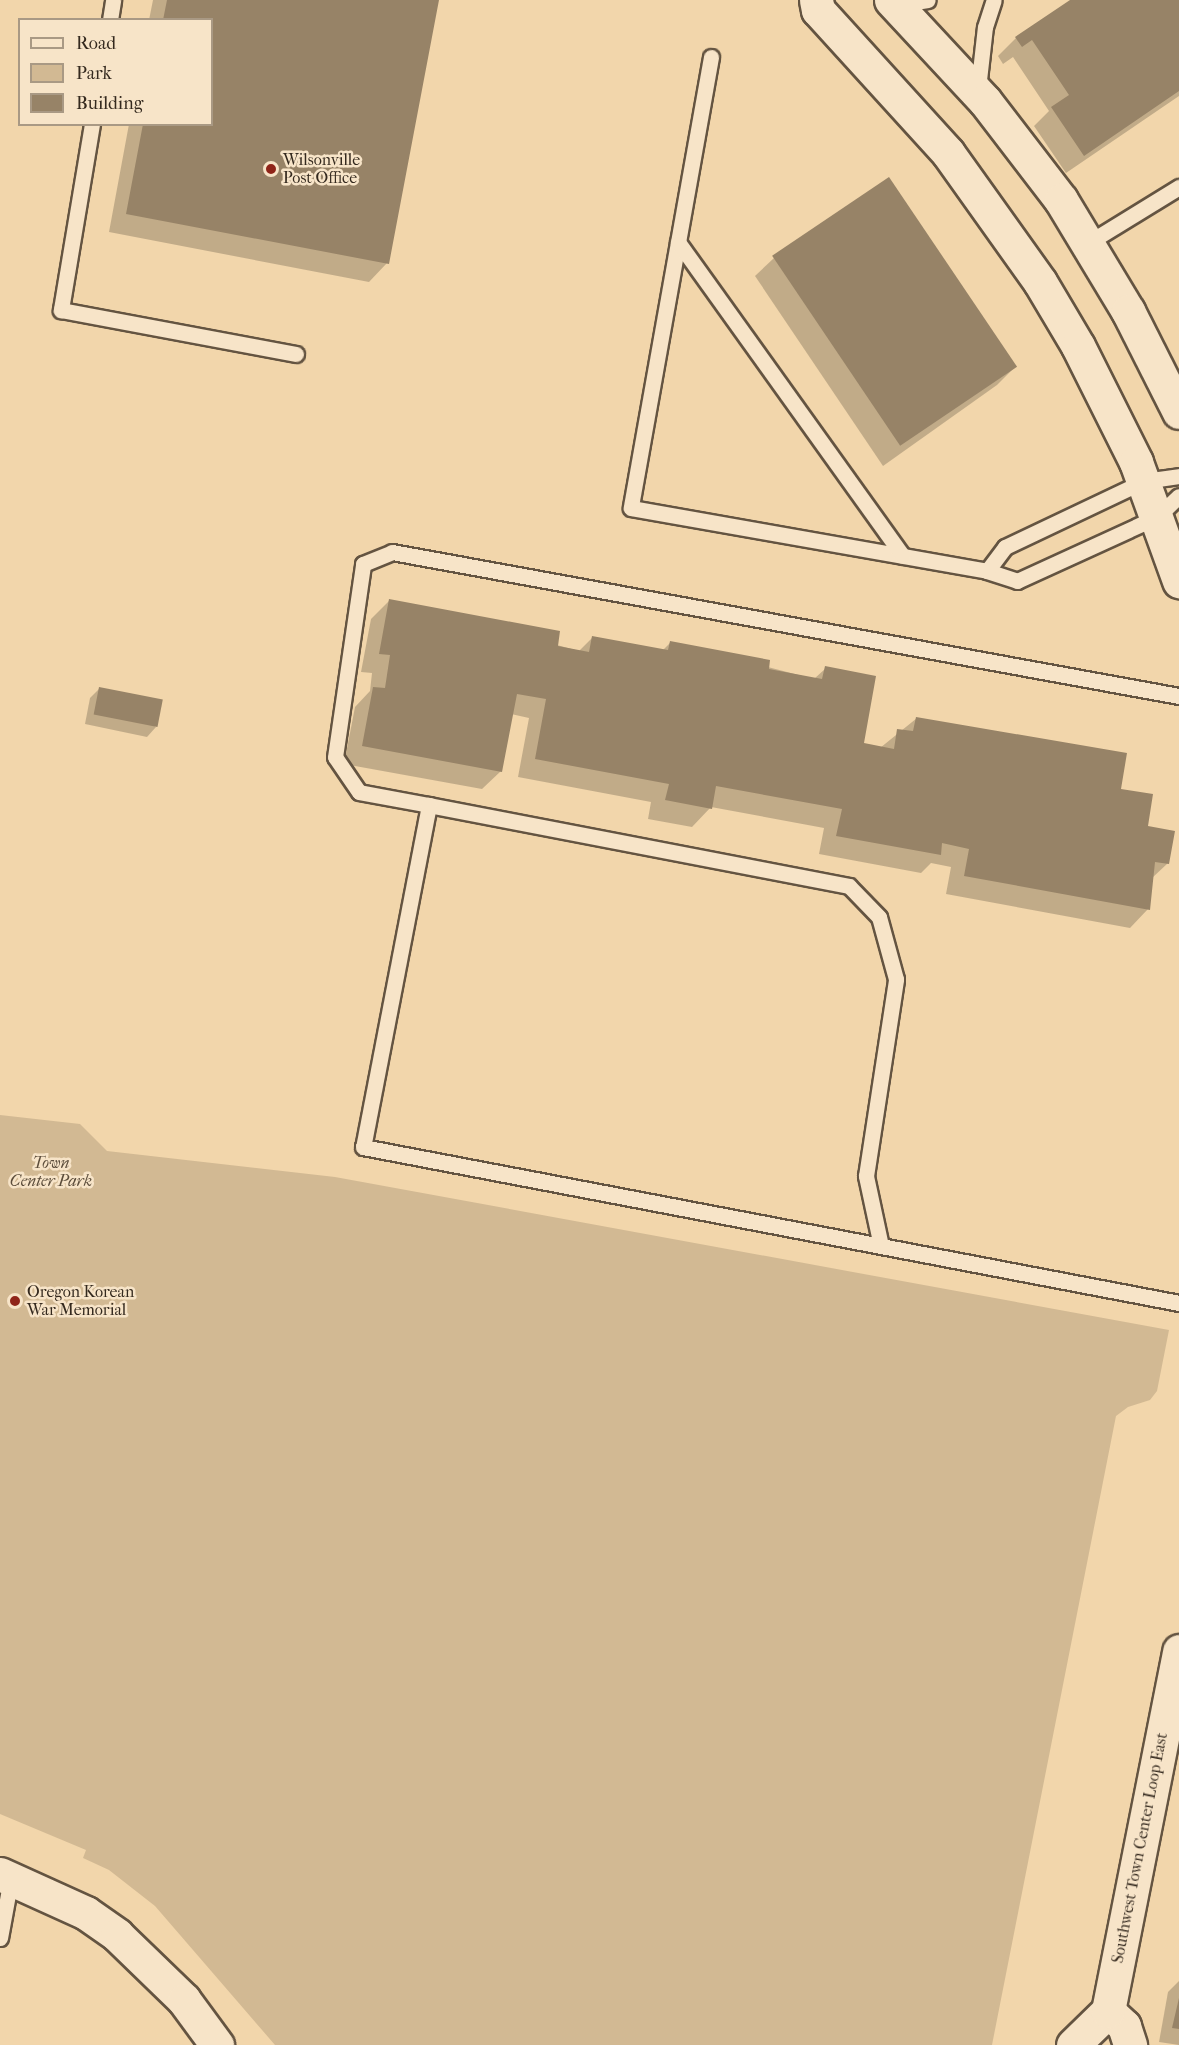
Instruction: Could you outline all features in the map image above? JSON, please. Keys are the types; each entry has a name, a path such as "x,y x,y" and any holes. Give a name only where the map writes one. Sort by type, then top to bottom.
{"main road":[{"path":"816,0 818,10 948,153 1035,273 1078,346 1144,481 1168,507 1179,581"},
{"path":"893,2 977,92 1024,149 1088,243 1155,359 1179,412"},
{"name":"Southwest Town Center Loop East","path":"1108,2011 1179,1651"},
{"path":"6,1876 86,1913 117,1935 184,2000 217,2045"},
{"path":"1073,2045 1108,2011 1124,2026 1130,2045"}],"lane":[{"path":"110,18 113,0"},
{"path":"893,2 928,0"},
{"path":"977,92 985,27 994,0"},
{"path":"711,57 631,508 987,571 1017,581 1168,507"},
{"path":"92,126 62,310 296,354"},
{"path":"1088,243 1179,187"},
{"path":"678,242 903,556"},
{"path":"987,571 1005,547 1144,481 1179,476"},
{"path":"881,1246 866,1176 896,979 879,917 849,886 359,792 335,757 363,564 392,552 1179,696"},
{"path":"429,805 363,1147 1179,1303"},
{"path":"0,1938 6,1876"}],"green space":[{"name":"Town Center Park","path":"0,1115 80,1124 107,1151 335,1177 1169,1330 1157,1391 1150,1400 1128,1407 1116,1416 992,2045 275,2045 155,1906 109,1870 83,1858 86,1850 0,1814"}],"building":[{"name":"Wilsonville Post Office","path":"167,0 439,0 389,264 126,214 143,126 213,126 213,18 163,18"},
{"path":"1070,0 1179,0 1179,91 1084,156 1051,107 1069,95 1032,40 1022,47 1015,37"},
{"path":"889,177 1017,367 900,446 772,256"},
{"path":"389,599 560,631 558,646 589,652 592,636 668,650 670,641 770,660 769,669 822,679 825,666 876,676 864,743 894,749 897,729 913,731 916,717 1127,753 1121,789 1153,794 1148,826 1175,831 1169,864 1155,862 1150,910 964,876 969,849 942,843 941,855 836,836 842,809 716,786 712,809 665,800 669,784 535,759 546,699 517,694 502,772 362,746 373,687 385,688 390,655 379,654"},
{"path":"99,687 163,699 157,727 94,714"},
{"path":"1179,1998 1179,2029 1172,2028"}],"place":[{"name":"Wilsonville Post Office","path":"271,169"},
{"name":"Oregon Korean War Memorial","path":"15,1301"}]}
